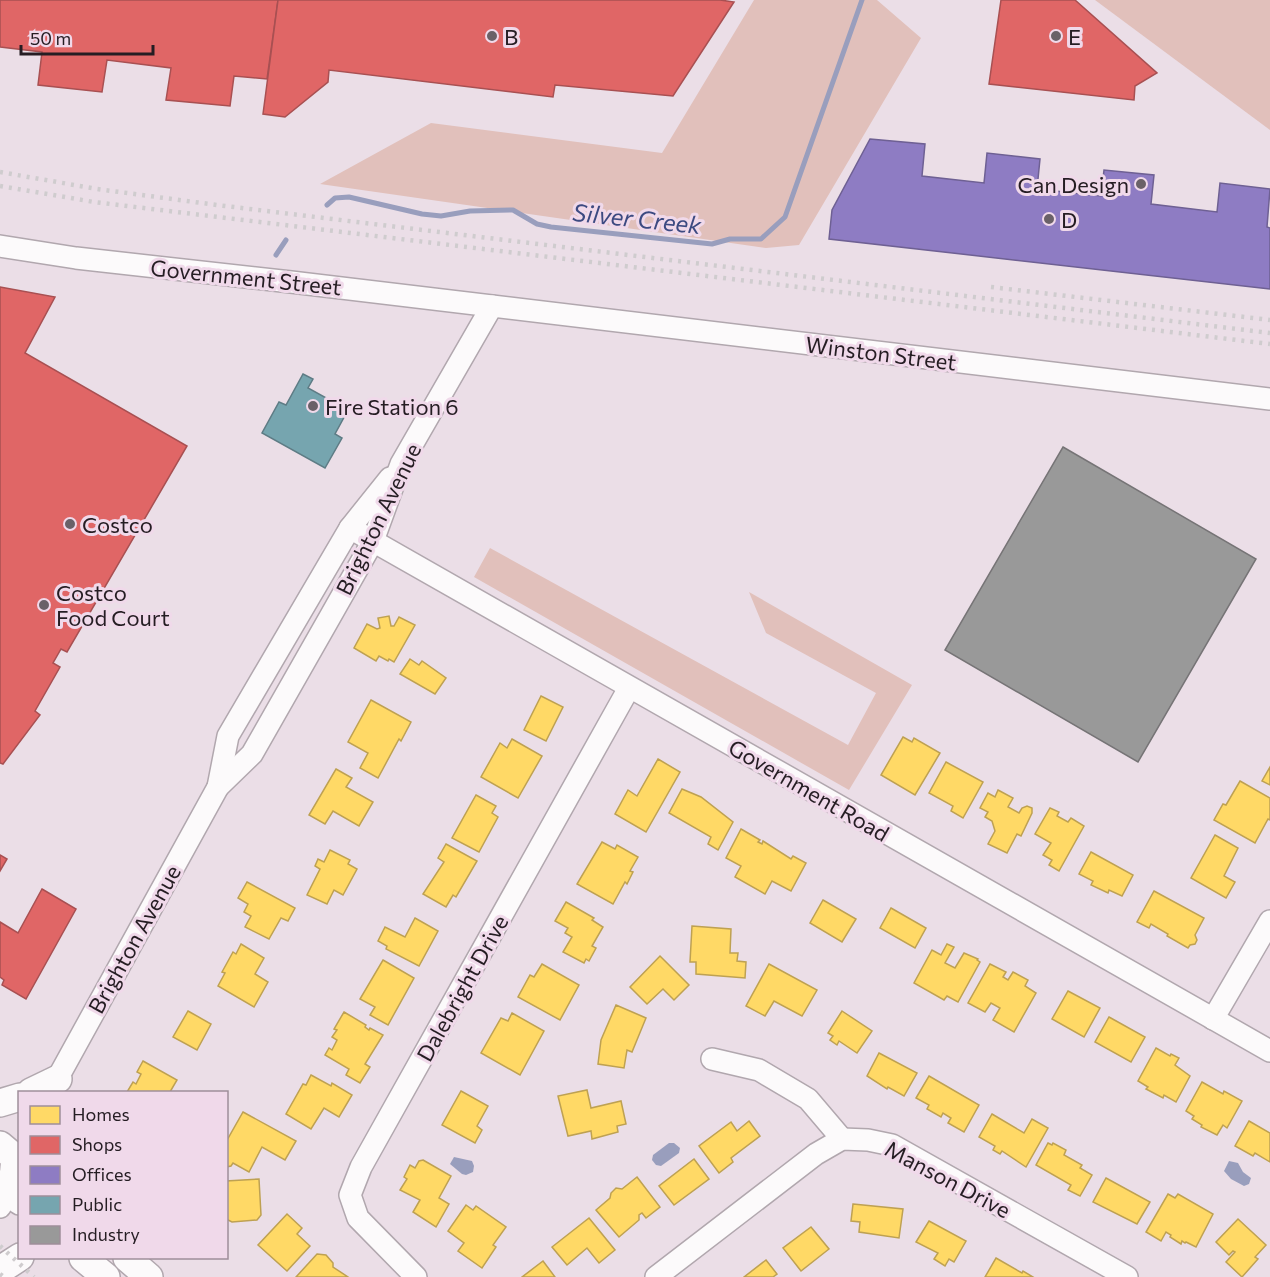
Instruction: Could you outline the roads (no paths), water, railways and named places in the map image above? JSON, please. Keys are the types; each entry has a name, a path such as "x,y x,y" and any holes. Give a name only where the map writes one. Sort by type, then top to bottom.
{"main road":[{"path":"35,1091 54,1086"},
{"path":"0,1103 18,1098"},
{"path":"0,1270 18,1258"},
{"path":"85,1259 106,1277"},
{"path":"129,1259 149,1277"}],"street":[{"name":"Government Street","path":"0,246 76,258 492,306"},
{"name":"Winston Street","path":"492,306 1270,399"},
{"name":"Brighton Avenue","path":"218,787 228,736 350,528 401,464 492,306"},
{"name":"Brighton Avenue","path":"54,1086 218,787 252,754 373,541 401,464"},
{"name":"Government Road","path":"350,528 1270,1051"},
{"name":"Dalebright Drive","path":"416,1277 358,1218 350,1195 362,1167 629,688"},
{"path":"1213,1019 1270,921"},
{"path":"656,1277 816,1154 842,1138 807,1099 759,1070 712,1059"},
{"name":"Manson Drive","path":"842,1138 892,1145 1127,1277"},
{"path":"7,1196 10,1155"}],"water":[{"path":"669,1143 674,1143 680,1148 679,1153 661,1166 656,1165 652,1160 653,1155"},
{"path":"454,1157 472,1161 473,1172 462,1174 450,1164"},
{"path":"1229,1161 1238,1163 1243,1172 1251,1178 1249,1184 1244,1186 1231,1179 1224,1171"}],"waterway":[{"name":"Silver Creek","path":"327,205 335,198 349,197 422,214 441,216 470,211 513,210 537,224 551,227 712,244 730,239 761,239 785,217 862,0"},
{"name":"Silver Creek","path":"276,255 286,240"}],"railway":[{"path":"0,172 97,189 217,205 1270,333"},
{"path":"0,186 94,202 1270,344"},
{"path":"991,287 1270,320"},
{"path":"0,1246 34,1277"},
{"path":"0,1274 4,1277"}],"place":[{"name":"B","path":"492,36"},
{"name":"E","path":"1056,36"},
{"name":"Can Design","path":"1141,184"},
{"name":"D","path":"1049,219"},
{"name":"Fire Station 6","path":"313,406"},
{"name":"Costco","path":"70,524"},
{"name":"Costco Food Court","path":"44,605"}]}
